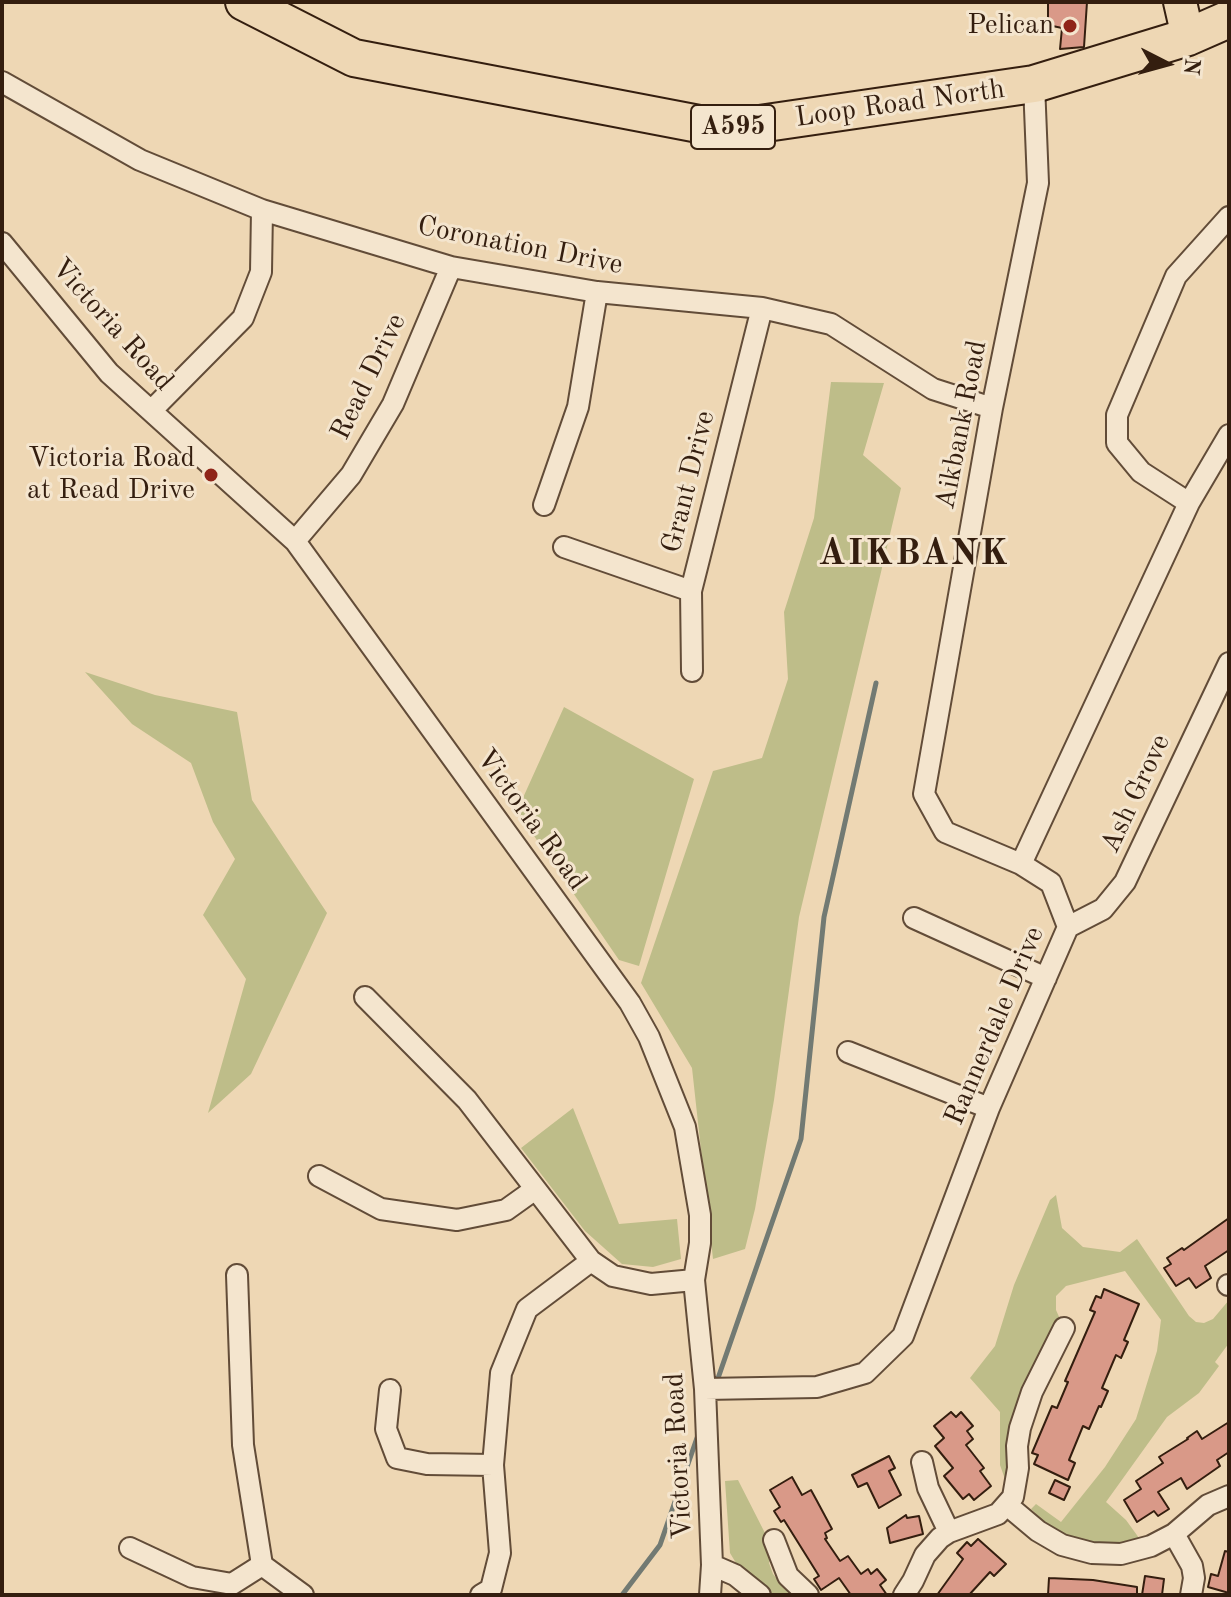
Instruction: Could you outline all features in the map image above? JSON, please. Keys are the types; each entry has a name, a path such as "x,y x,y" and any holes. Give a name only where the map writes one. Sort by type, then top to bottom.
{"highway":[{"name":"Loop Road North","path":"244,2 354,58 725,129 1034,84 1188,37 1229,19"}],"main road":[{"path":"1180,2 1188,37"}],"street":[{"name":"Coronation Drive","path":"2,82 140,160 262,210 451,267 597,292 762,308 831,324 933,389 992,408"},
{"name":"Aikbank Road","path":"1021,864 945,832 924,794 992,408 1038,183 1034,84"},
{"path":"151,411 243,318 261,272 262,210"},
{"path":"1189,503 1141,472 1117,443 1117,415 1176,276 1229,217"},
{"name":"Victoria Road","path":"2,243 109,373 295,541 630,1003 649,1037 685,1127 700,1215 700,1243 694,1280 705,1389 712,1565 710,1595"},
{"name":"Read Drive","path":"295,541 351,475 393,404 451,267"},
{"path":"544,505 578,407 597,292"},
{"name":"Grant Drive","path":"692,671 691,591 762,308"},
{"path":"1021,864 1189,503 1226,447"},
{"path":"564,547 691,591"},
{"name":"Ash Grove","path":"1068,927 1103,909 1125,882 1229,663"},
{"name":"Rannerdale Drive","path":"705,1389 817,1387 865,1373 903,1336 989,1108 1068,927 1051,883 1021,864"},
{"path":"914,918 1046,978"},
{"path":"365,997 467,1100 591,1261 613,1276 651,1284 694,1280"},
{"path":"848,1052 989,1108"},
{"path":"319,1176 381,1209 457,1220 506,1210 534,1190"},
{"path":"481,1595 491,1589 500,1553 493,1465 501,1373 527,1309 591,1261"},
{"path":"237,1275 243,1445 262,1565 303,1595"},
{"path":"904,1595 925,1555 949,1532 988,1519 1007,1505 1016,1487 1020,1428 1032,1392 1064,1328"},
{"path":"390,1390 386,1429 397,1458 427,1464 493,1465"},
{"path":"922,1462 928,1488 949,1532"},
{"path":"1007,1505 1050,1539 1092,1553 1121,1554 1151,1546 1174,1534 1208,1505 1229,1496"},
{"path":"1174,1534 1192,1566 1194,1578 1191,1595"},
{"path":"774,1540 788,1576 808,1595"},
{"path":"130,1548 192,1577 232,1584 262,1565"},
{"path":"712,1565 735,1575 760,1595"}],"shaded area":[{"path":"831,382 884,383 863,455 901,488 799,917 774,1100 755,1209 745,1249 713,1259 692,1068 641,983 713,771 762,758 788,679 784,612 814,518"},
{"path":"85,672 155,695 237,712 252,800 327,913 251,1074 208,1113 246,979 203,915 235,859 213,822 191,763 132,724"},
{"path":"564,707 694,779 639,966 619,960 517,811"},
{"path":"573,1108 619,1224 677,1219 681,1259 653,1267 622,1264 585,1231 521,1148"},
{"path":"1056,1195 1062,1228 1083,1247 1120,1252 1137,1239 1196,1322 1213,1319 1229,1300 1229,1343 1215,1362 1219,1366 1199,1393 1167,1417 1106,1502 1126,1520 1139,1538 1112,1544 1081,1541 1066,1535 1048,1525 1031,1509 1036,1504 1061,1522 1105,1467 1136,1419 1157,1351 1161,1320 1125,1271 1066,1286 1056,1296 1060,1319 1006,1482 1000,1465 1000,1412 970,1378 995,1346 1014,1285 1050,1200"},
{"path":"738,1480 767,1537 772,1552 769,1563 773,1574 790,1595 774,1595 736,1563 730,1553 725,1481"}],"building":[{"name":"Pelican","path":"1048,2 1087,2 1084,47 1060,49 1062,28 1048,25"},
{"path":"1229,1218 1229,1250 1205,1266 1211,1278 1196,1288 1189,1278 1176,1286 1164,1268 1171,1264 1167,1258 1182,1248 1184,1250"},
{"path":"1104,1289 1139,1304 1124,1340 1128,1342 1121,1358 1116,1355 1102,1388 1108,1391 1101,1407 1089,1429 1083,1426 1069,1460 1075,1463 1068,1480 1034,1464 1038,1455 1032,1453 1052,1406 1057,1408 1068,1382 1065,1381 1095,1312 1090,1310 1096,1296 1101,1298"},
{"path":"951,1412 956,1417 961,1412 973,1426 967,1431 973,1439 966,1445 984,1468 980,1471 991,1486 974,1500 969,1494 963,1499 944,1476 953,1468 935,1446 944,1438 934,1426"},
{"path":"1229,1422 1229,1452 1217,1460 1220,1466 1187,1489 1181,1478 1158,1492 1169,1509 1158,1516 1154,1511 1137,1522 1124,1500 1141,1489 1136,1481 1163,1463 1159,1457 1197,1431 1202,1439"},
{"path":"889,1456 895,1468 889,1471 901,1495 879,1508 867,1483 858,1487 852,1475"},
{"path":"792,1477 802,1495 811,1490 832,1529 825,1533 825,1539 840,1561 848,1556 861,1574 868,1569 871,1574 877,1569 886,1580 880,1585 887,1595 851,1595 839,1578 821,1590 814,1579 819,1576 784,1520 781,1522 774,1511 780,1507 770,1490"},
{"path":"1055,1480 1070,1487 1064,1500 1049,1493"},
{"path":"906,1515 907,1518 919,1516 923,1534 890,1543 887,1528"},
{"path":"978,1539 1006,1564 994,1576 990,1572 969,1595 937,1595 963,1559 957,1553 967,1542 971,1546"},
{"path":"1225,1551 1229,1552 1229,1593 1208,1587 1211,1574 1218,1576"},
{"path":"1145,1576 1164,1579 1162,1595 1142,1595"},
{"path":"1049,1578 1093,1580 1137,1587 1137,1595 1048,1595"}],"waterway":[{"path":"716,1384 801,1139 824,917 876,683"},
{"path":"622,1595 660,1545 698,1435"}],"place":[{"name":"Pelican","path":"1070,26"},
{"name":"Victoria Road at Read Drive","path":"211,475"}],"district":[{"name":"AIKBANK","path":"914,555"}]}
